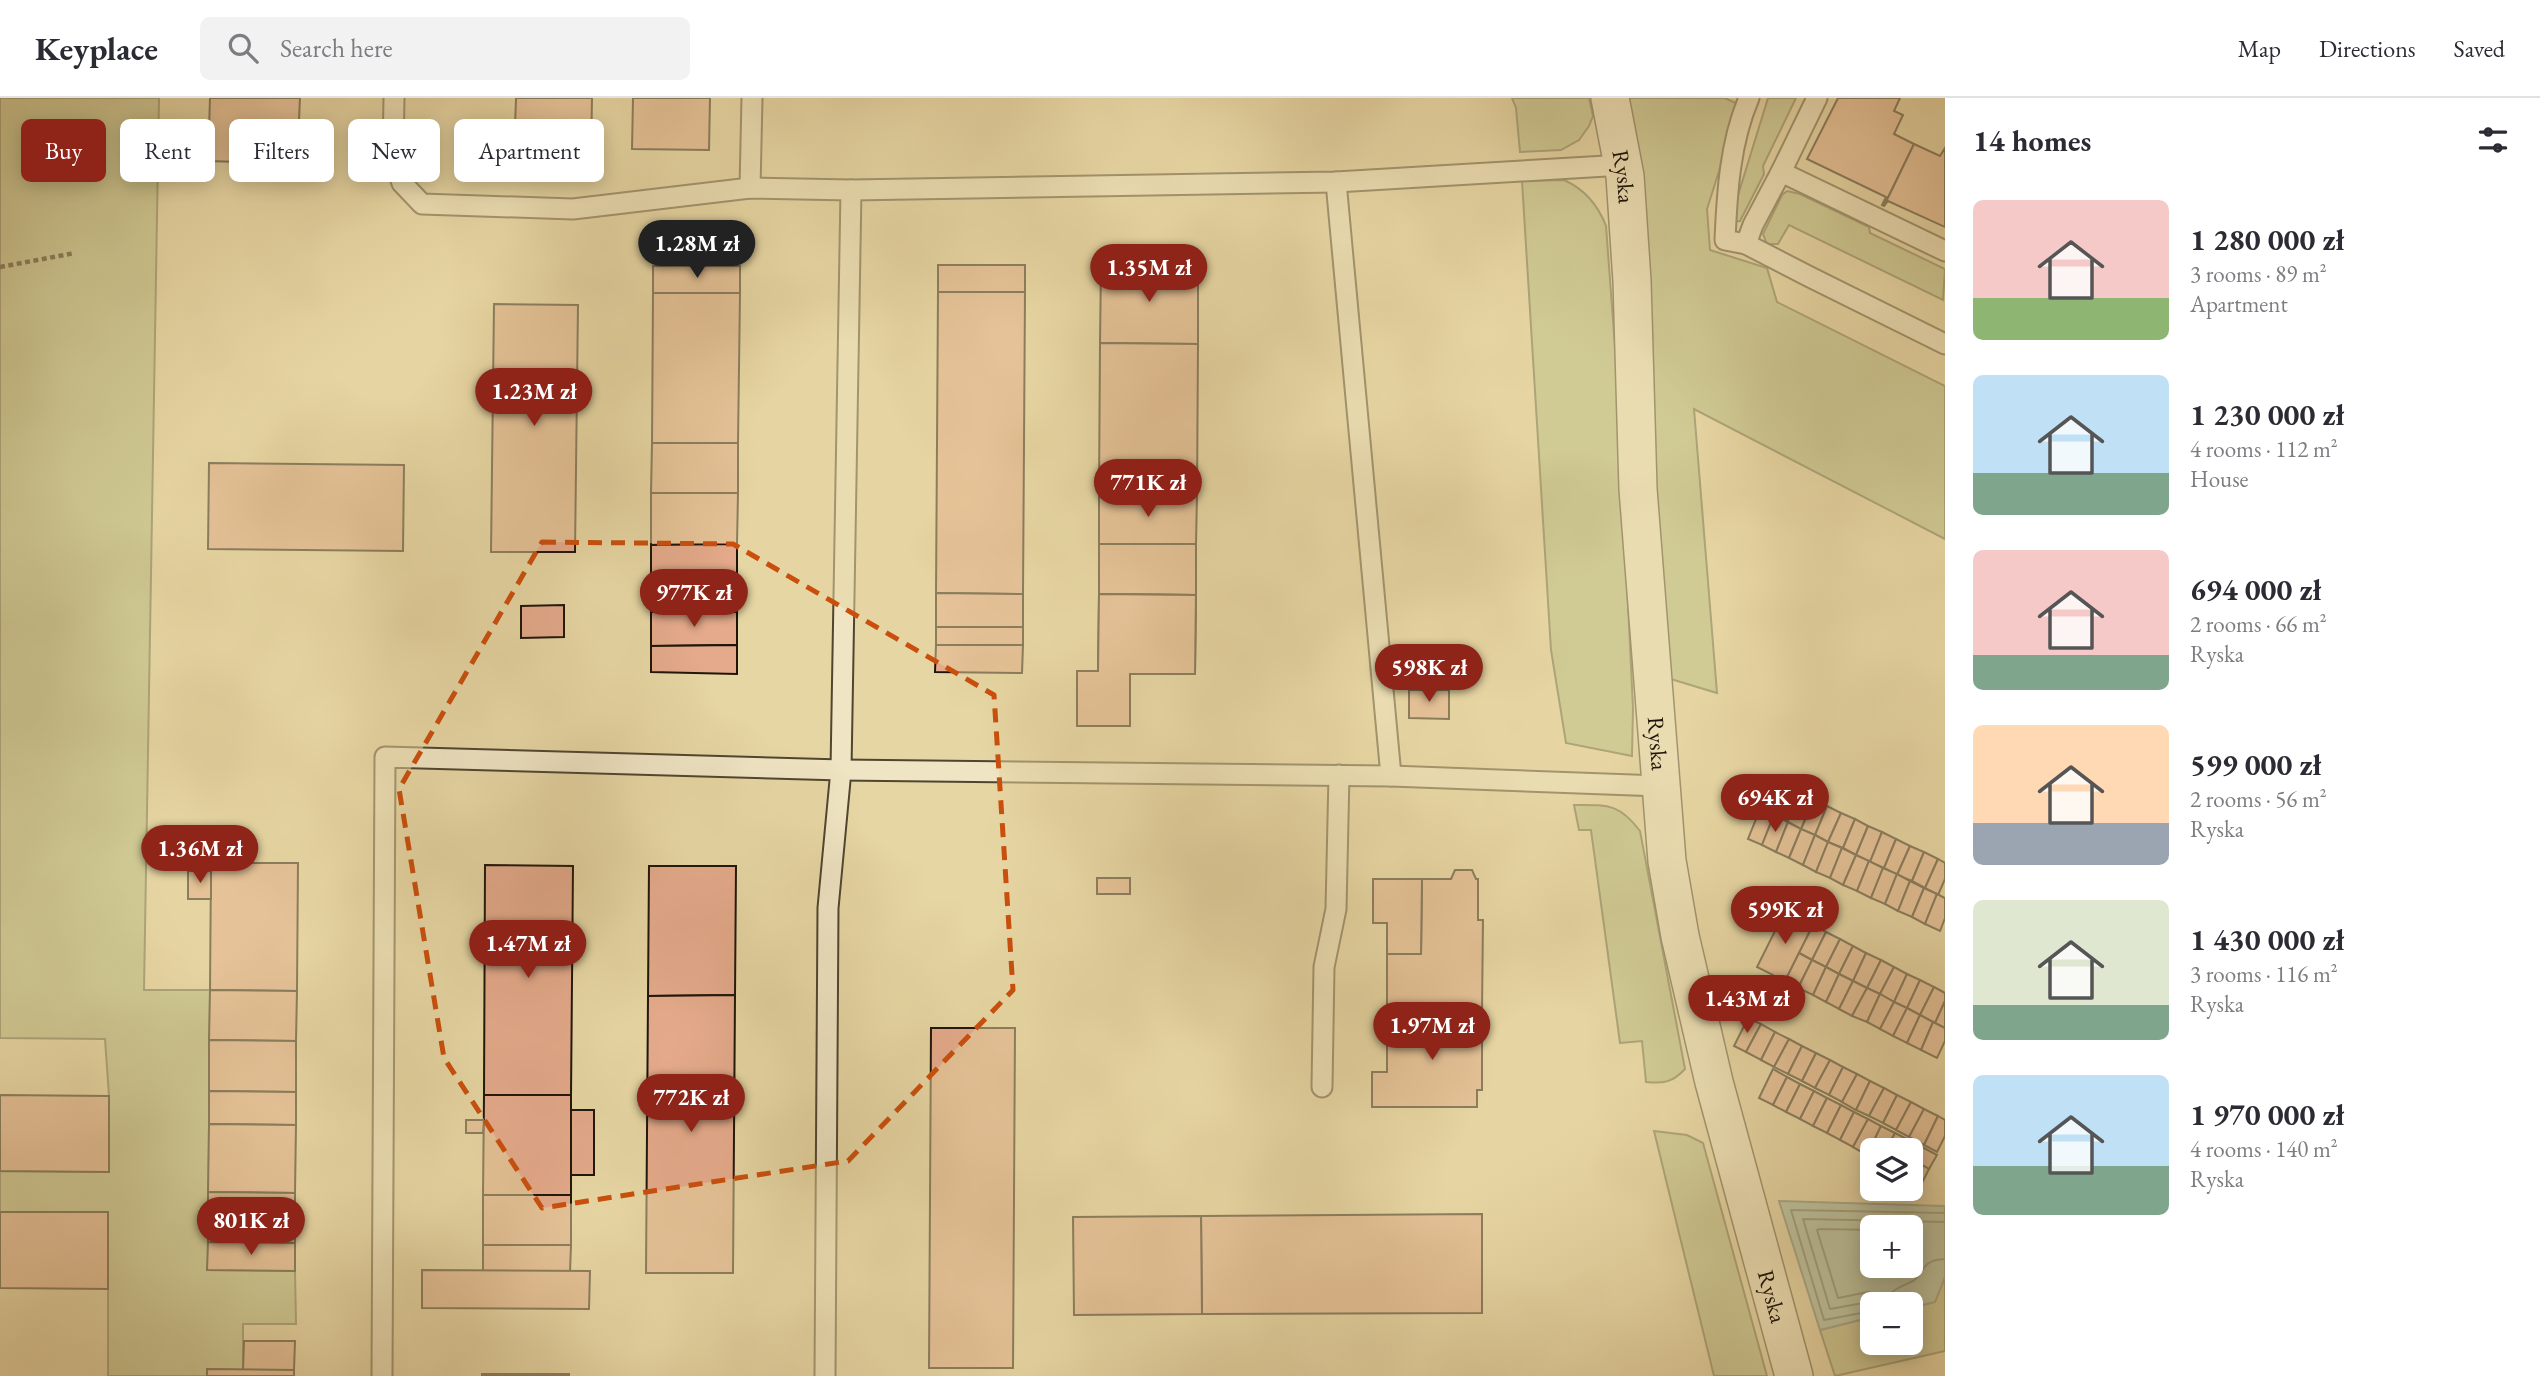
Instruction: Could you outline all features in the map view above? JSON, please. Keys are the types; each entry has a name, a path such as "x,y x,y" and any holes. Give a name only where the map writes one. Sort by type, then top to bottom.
{"street":[{"name":"Ryska","path":"1609,98 1623,164 1632,281 1637,489 1667,861 1680,936 1714,1082 1794,1376"}],"lane":[{"path":"394,98 393,155 402,183 422,204 573,209 750,188 851,190 1336,182 1623,164"},
{"path":"750,188 752,98"},
{"path":"1749,98 1740,118 1727,193 1725,240 1746,244 1945,344"},
{"path":"1746,244 1817,98"},
{"path":"1781,172 1945,251"},
{"path":"1336,182 1391,776"},
{"path":"825,1376 828,908 841,770 851,190"},
{"path":"382,1376 385,757 841,770 1391,776 1660,786"},
{"path":"1322,1087 1324,967 1336,909 1339,775"}],"path":[{"path":"0,267 75,253"}],"highlighted area":[{"path":"542,542 733,544 994,695 1013,990 848,1161 542,1208 444,1058 399,789"}],"green space":[{"path":"0,98 159,98 159,119 120,119 120,182 158,182 144,990 210,990 208,1270 295,1271 296,1324 243,1324 243,1370 207,1369 207,1376 108,1376 108,1213 0,1212 0,1171 108,1172 109,1096 105,1039 0,1038"},
{"path":"1512,98 1589,98 1593,116 1579,140 1561,150 1520,152 1516,108"},
{"path":"1627,98 1725,98 1740,105 1707,209 1710,250 1767,268 1777,302 1945,386 1945,539 1694,409 1717,693 1664,677"},
{"path":"1768,98 1796,98 1763,166 1764,174 1740,221 1734,222 1731,218"},
{"path":"1564,180 1590,198 1606,226 1617,374 1633,708 1632,756 1566,743 1551,650 1522,181"},
{"path":"1787,191 1800,194 1869,227 1870,233 1945,269 1943,300 1789,225 1778,244 1767,244 1763,234 1782,195"},
{"path":"1574,805 1612,807 1625,815 1640,831 1685,1069 1668,1081 1646,1082 1642,1041 1620,1043 1591,830 1579,830"},
{"path":"1654,1131 1687,1135 1703,1143 1767,1376 1714,1376"},
{"path":"1945,1277 1945,1351 1835,1376 1820,1330 1860,1320 1860,1355 1923,1355 1923,1305 1935,1302"}],"water":[{"path":"1779,1201 1945,1206 1945,1277 1935,1302 1923,1305 1923,1292 1860,1292 1860,1320 1820,1330"}],"building":[{"path":"210,98 300,98 299,119 229,119 229,162 215,161 215,119 209,119"},
{"path":"516,98 592,98 592,119 515,119"},
{"path":"633,98 710,98 709,150 632,149"},
{"path":"1838,98 1900,98 1894,111 1903,115 1894,134 1914,144 1884,206 1882,205 1886,197 1807,159"},
{"path":"1914,144 1940,156 1945,148 1945,227 1888,201 1884,206"},
{"path":"938,265 1025,265 1025,292 938,292"},
{"path":"1101,265 1198,265 1198,344 1100,343"},
{"path":"653,266 740,266 740,293 653,293"},
{"path":"938,292 1025,292 1023,594 936,593"},
{"path":"653,293 740,293 738,443 652,443"},
{"path":"494,304 578,305 575,552 491,552"},
{"path":"1100,343 1198,344 1197,494 1099,494"},
{"path":"652,443 738,443 738,493 651,493"},
{"path":"209,463 404,465 403,551 208,549"},
{"path":"651,493 738,493 737,544 651,545"},
{"path":"1099,494 1197,494 1196,544 1099,544"},
{"path":"737,544 737,612 651,612 651,545"},
{"path":"1099,544 1196,544 1196,595 1099,594"},
{"path":"936,593 1023,594 1023,627 936,627"},
{"path":"1099,594 1196,595 1195,674 1098,673"},
{"path":"1099,594 1196,595 1195,674 1130,674 1130,726 1077,726 1077,671 1098,671"},
{"path":"564,605 564,637 521,638 521,606"},
{"path":"651,612 737,612 737,645 651,646"},
{"path":"936,627 1023,627 1023,645 936,645"},
{"path":"737,645 737,674 651,672 651,646"},
{"path":"936,645 1023,645 1022,673 935,672"},
{"path":"1409,690 1449,690 1449,719 1409,718"},
{"path":"1772,780 1786,786 1773,815 1760,809"},
{"path":"1786,786 1800,793 1787,822 1773,815"},
{"path":"1800,793 1814,800 1801,829 1787,822"},
{"path":"1814,800 1827,806 1815,835 1801,829"},
{"path":"1827,806 1841,813 1828,842 1815,835"},
{"path":"1760,809 1774,815 1762,845 1748,839"},
{"path":"1841,813 1855,819 1843,848 1828,842"},
{"path":"1774,815 1788,822 1776,852 1762,845"},
{"path":"1855,819 1868,826 1856,855 1843,848"},
{"path":"1788,822 1801,829 1789,858 1776,852"},
{"path":"1868,826 1882,832 1870,862 1856,855"},
{"path":"1801,829 1815,835 1803,865 1789,858"},
{"path":"1882,832 1896,839 1884,868 1870,862"},
{"path":"1815,835 1828,842 1816,872 1803,865"},
{"path":"1896,839 1910,846 1897,875 1884,868"},
{"path":"1828,842 1842,848 1830,878 1816,872"},
{"path":"1910,846 1924,852 1912,881 1897,875"},
{"path":"1842,848 1856,855 1843,885 1830,878"},
{"path":"1924,852 1938,859 1925,888 1912,881"},
{"path":"1856,855 1869,861 1857,891 1843,885"},
{"path":"1938,859 1945,863 1945,879 1938,895 1925,888"},
{"path":"1869,861 1883,868 1871,898 1857,891"},
{"path":"211,863 298,863 297,991 210,990"},
{"path":"485,865 573,866 571,1095 484,1095"},
{"path":"649,866 736,866 735,995 648,996"},
{"path":"1883,868 1897,874 1885,904 1871,898"},
{"path":"1455,870 1472,870 1478,879 1478,920 1483,920 1482,1012 1421,1011 1420,1022 1387,1022 1387,954 1421,954 1422,879 1451,879"},
{"path":"188,871 211,871 211,899 188,899"},
{"path":"1897,874 1910,881 1898,911 1885,904"},
{"path":"1097,878 1130,878 1130,894 1097,894"},
{"path":"1373,879 1422,879 1421,954 1387,954 1387,923 1373,923"},
{"path":"1910,881 1924,888 1912,917 1898,911"},
{"path":"1924,888 1937,894 1925,924 1912,917"},
{"path":"1937,894 1945,898 1945,918 1940,931 1925,924"},
{"path":"1785,911 1813,925 1785,981 1757,967"},
{"path":"1813,925 1826,932 1812,960 1799,953"},
{"path":"1826,932 1840,939 1826,967 1812,960"},
{"path":"1840,939 1853,946 1839,974 1826,967"},
{"path":"1853,946 1866,953 1853,981 1839,974"},
{"path":"1799,953 1812,960 1798,988 1785,981"},
{"path":"1866,953 1881,960 1867,988 1853,981"},
{"path":"1812,960 1826,967 1813,995 1798,988"},
{"path":"1881,960 1894,967 1880,994 1867,988"},
{"path":"1826,967 1839,974 1826,1002 1813,995"},
{"path":"1894,967 1907,974 1894,1002 1880,994"},
{"path":"1839,974 1853,981 1839,1009 1826,1002"},
{"path":"1907,974 1920,980 1907,1008 1894,1002"},
{"path":"1920,980 1934,987 1920,1015 1907,1008"},
{"path":"1853,981 1867,988 1852,1016 1839,1009"},
{"path":"1934,987 1945,993 1945,1001 1935,1023 1920,1015"},
{"path":"1867,988 1880,994 1867,1022 1852,1016"},
{"path":"210,990 297,991 296,1041 209,1040"},
{"path":"1880,994 1894,1002 1880,1029 1867,1022"},
{"path":"735,995 733,1273 646,1273 648,996"},
{"path":"1945,1001 1945,1028 1935,1023"},
{"path":"1894,1002 1907,1008 1893,1036 1880,1029"},
{"path":"1907,1008 1920,1015 1907,1043 1893,1036"},
{"path":"1421,1011 1482,1012 1482,1090 1477,1090 1477,1107 1372,1107 1372,1072 1387,1072 1387,1022 1420,1022"},
{"path":"1920,1015 1933,1022 1921,1050 1907,1043"},
{"path":"1748,1018 1761,1024 1746,1052 1734,1046"},
{"path":"1933,1022 1945,1028 1945,1041 1937,1058 1921,1050"},
{"path":"1761,1024 1775,1032 1761,1060 1746,1052"},
{"path":"931,1028 1015,1028 1013,1368 929,1368"},
{"path":"1775,1032 1789,1039 1774,1067 1761,1060"},
{"path":"1789,1039 1802,1046 1788,1074 1774,1067"},
{"path":"209,1040 296,1041 296,1092 209,1091"},
{"path":"1802,1046 1816,1053 1802,1081 1788,1074"},
{"path":"1816,1053 1830,1060 1815,1088 1802,1081"},
{"path":"1830,1060 1843,1067 1829,1095 1815,1088"},
{"path":"1843,1067 1857,1074 1842,1102 1829,1095"},
{"path":"1773,1069 1787,1077 1773,1105 1759,1098"},
{"path":"1857,1074 1870,1081 1856,1110 1842,1102"},
{"path":"1787,1077 1800,1084 1786,1112 1773,1105"},
{"path":"1870,1081 1884,1088 1869,1116 1856,1110"},
{"path":"1800,1084 1814,1091 1800,1119 1786,1112"},
{"path":"1884,1088 1897,1095 1883,1123 1869,1116"},
{"path":"209,1091 296,1092 296,1125 209,1124"},
{"path":"1814,1091 1827,1098 1813,1126 1800,1119"},
{"path":"0,1095 109,1096 109,1172 0,1171"},
{"path":"484,1095 571,1095 571,1195 483,1195"},
{"path":"1897,1095 1911,1102 1896,1130 1883,1123"},
{"path":"1827,1098 1841,1105 1827,1133 1813,1126"},
{"path":"1911,1102 1924,1109 1909,1137 1896,1130"},
{"path":"1841,1105 1854,1112 1840,1140 1827,1133"},
{"path":"1924,1109 1938,1116 1924,1145 1923,1138 1909,1137"},
{"path":"571,1110 594,1110 594,1175 571,1175"},
{"path":"1854,1112 1868,1119 1853,1147 1840,1140"},
{"path":"1938,1116 1945,1120 1945,1136 1937,1152 1924,1145"},
{"path":"1868,1119 1881,1126 1875,1138 1860,1138 1860,1151 1853,1147"},
{"path":"466,1120 484,1120 483,1133 466,1133"},
{"path":"209,1124 296,1125 295,1193 208,1192"},
{"path":"1881,1126 1895,1133 1892,1138 1875,1138"},
{"path":"1895,1133 1905,1138 1892,1138"},
{"path":"1923,1148 1937,1155 1929,1169 1923,1166"},
{"path":"1923,1166 1929,1169 1923,1181"},
{"path":"208,1192 295,1193 295,1243 208,1242"},
{"path":"483,1195 571,1195 571,1245 483,1245"},
{"path":"0,1212 108,1212 108,1289 0,1288"},
{"path":"1482,1214 1482,1313 1202,1314 1201,1216"},
{"path":"1201,1216 1202,1314 1074,1315 1073,1217"},
{"path":"208,1242 295,1243 295,1271 207,1270"},
{"path":"483,1245 571,1245 570,1272 483,1272"},
{"path":"422,1270 590,1271 589,1309 422,1308"},
{"path":"244,1341 295,1341 294,1370 243,1370"},
{"path":"207,1369 294,1370 294,1376 207,1376"},
{"path":"569,1374 569,1376 482,1376"}]}
